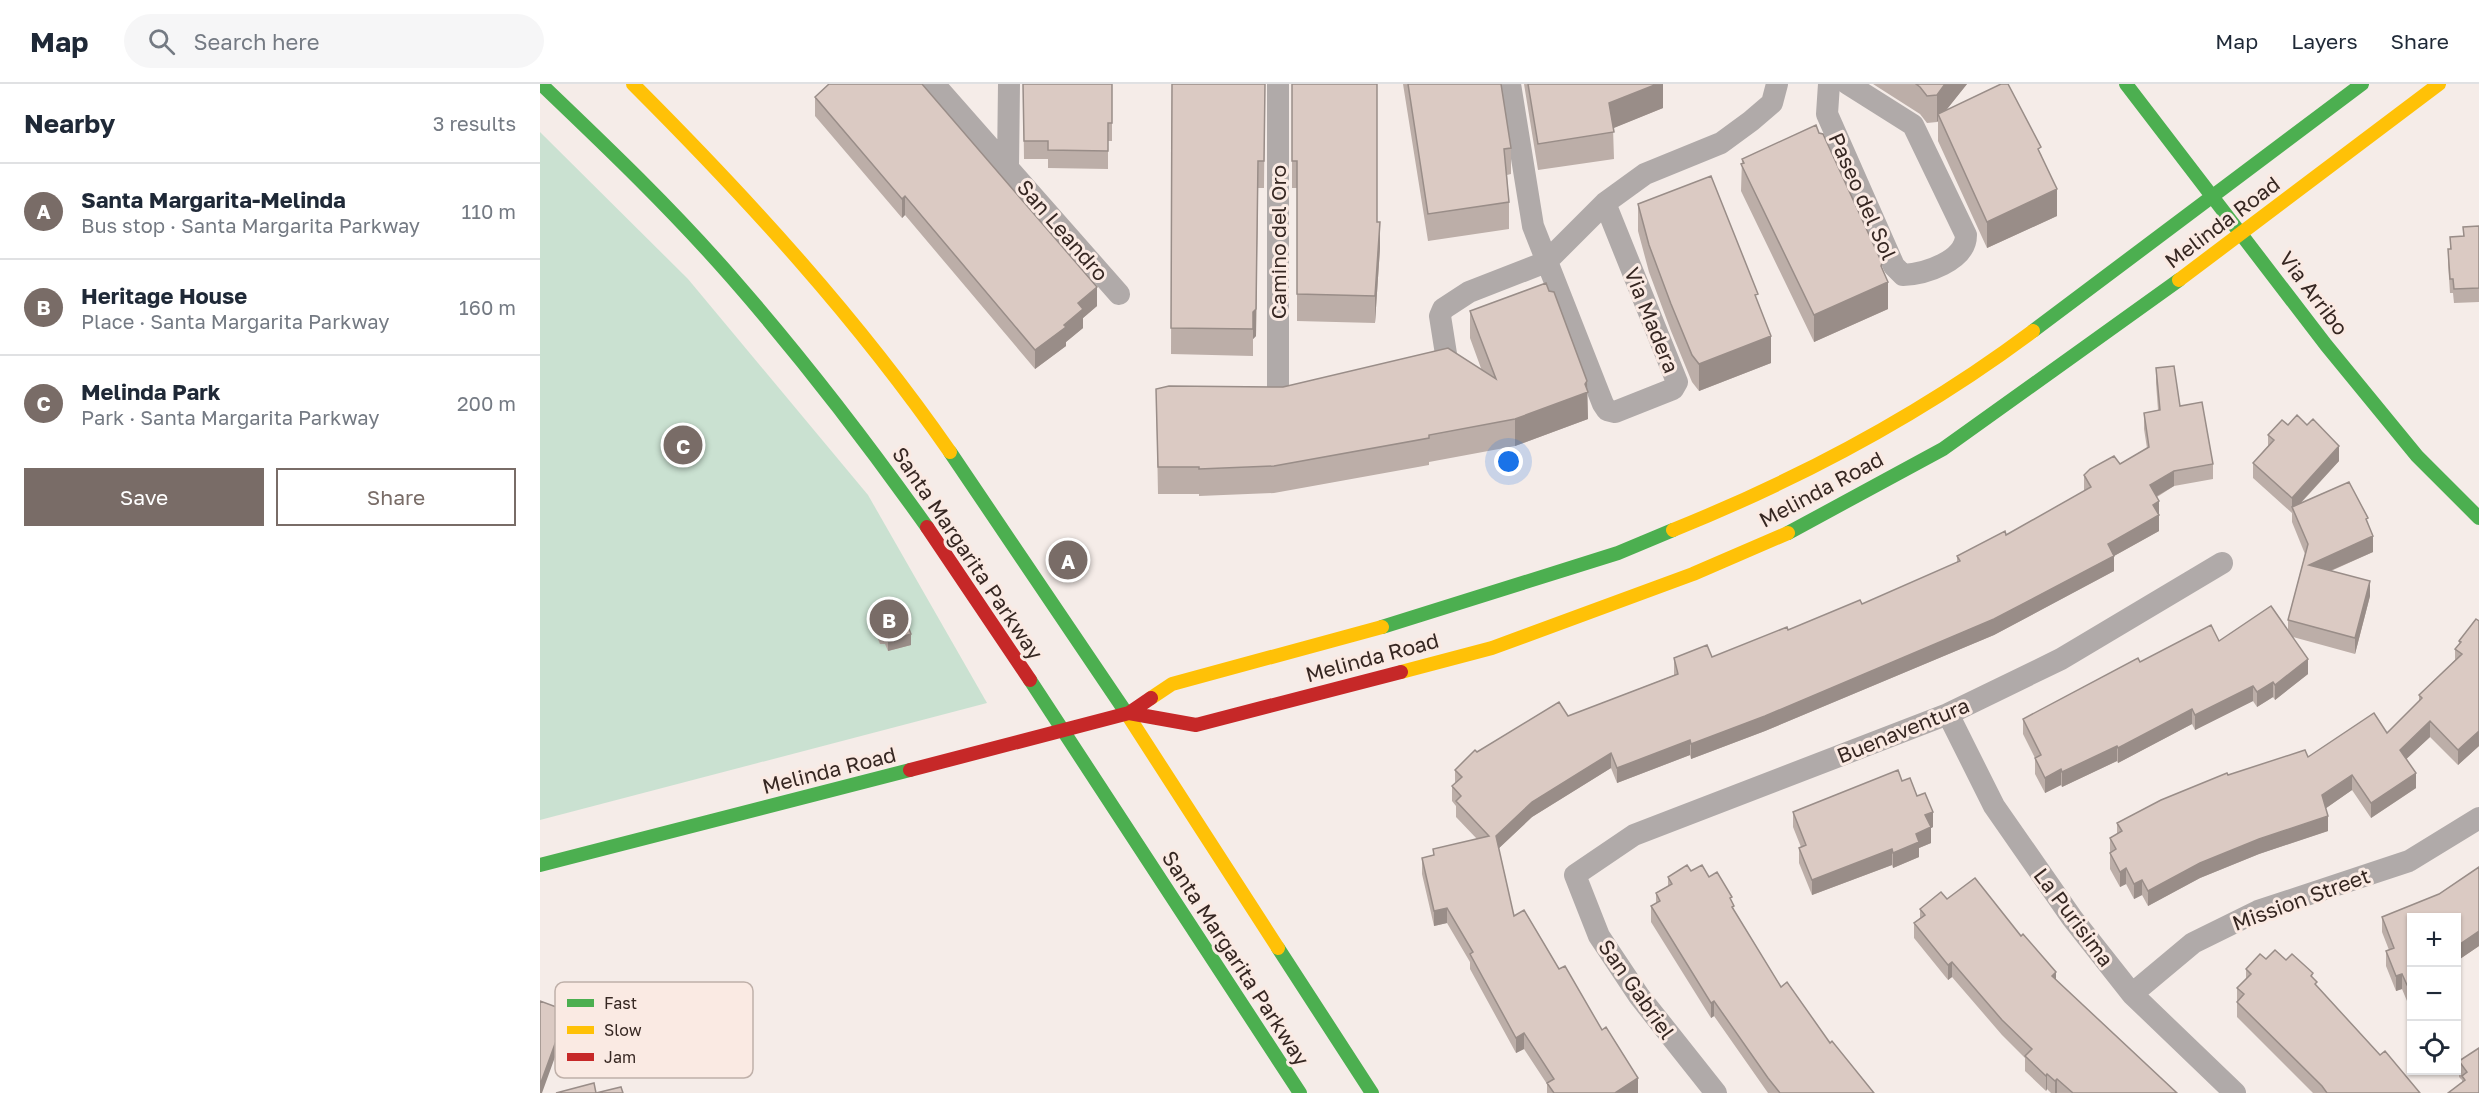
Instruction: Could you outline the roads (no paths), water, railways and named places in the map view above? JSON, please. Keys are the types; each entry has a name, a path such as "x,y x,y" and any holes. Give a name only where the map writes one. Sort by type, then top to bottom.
{"main road":[{"name":"Santa Margarita Parkway","path":"541,84 682,223 807,367 861,435 955,566 1300,1093"},
{"name":"Santa Margarita Parkway","path":"633,84 723,174 840,306 981,494 1129,713 1372,1093"},
{"name":"Via Arribo","path":"2126,84 2215,196 2326,345 2417,456 2479,518"},
{"name":"Melinda Road","path":"540,866 1129,713 1172,684 1335,642 1560,574 1676,531 1753,498 1862,442 1963,381 2081,298 2362,84"},
{"name":"Melinda Road","path":"1129,713 1196,725 1492,648 1693,574 1775,540 1943,449 2243,234 2439,84"}],"street":[{"name":"San Leandro","path":"934,84 1119,294"},
{"name":"San Leandro","path":"1008,166 1009,84"},
{"name":"Camino del Oro","path":"1278,84 1278,399"},
{"name":"Via Madera","path":"1510,84 1533,226 1607,410 1615,411 1673,389 1677,382 1605,203"},
{"path":"1403,374 1439,365 1446,354 1440,316 1443,309 1469,292 1546,261 1605,203 1646,174 1721,143 1772,103 1777,84"},
{"name":"Paseo del Sol","path":"1829,84 1827,114 1894,266 1903,275 1917,274 1960,255 1966,245 1966,236 1913,125 1848,84"},
{"path":"1255,400 1301,395"},
{"name":"Buenaventura","path":"1575,875 1634,836 1948,714 2061,659 2222,563"},
{"name":"La Purisima","path":"1948,714 1994,806 2072,918 2132,994 2235,1093"},
{"name":"Mission Street","path":"2132,994 2193,943 2258,911 2409,861 2479,818"},
{"name":"San Gabriel","path":"1575,875 1599,936 1640,996 1716,1093"}],"place":[{"name":"Melinda Park","path":"683,445"},
{"name":"Santa Margarita-Melinda","path":"1068,560"},
{"name":"Heritage House","path":"889,619"}]}
